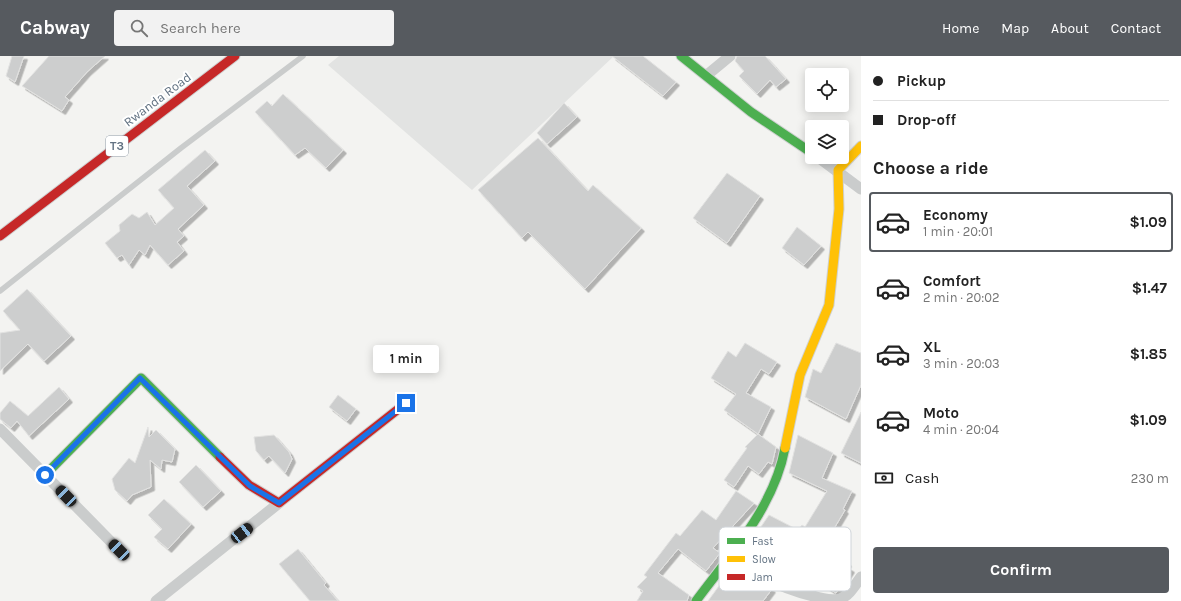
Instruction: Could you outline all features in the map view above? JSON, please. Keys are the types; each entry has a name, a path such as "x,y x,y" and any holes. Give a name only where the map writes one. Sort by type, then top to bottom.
{"main road":[{"name":"Rwanda Road","path":"0,236 235,56"},
{"path":"681,56 751,112 805,148"},
{"path":"751,527 770,494 782,466 800,374 828,305 839,209 838,170 861,146"},
{"path":"45,475 140,378 250,486 279,503 406,403"},
{"path":"696,601 719,569"}],"street":[{"path":"706,75 730,56"},
{"path":"829,164 861,189"},
{"path":"0,429 119,550"},
{"path":"156,601 279,503"},
{"path":"796,591 830,600 841,599 851,592 861,577"}],"lane":[{"path":"0,291 181,148 303,56"}],"shaded area":[{"path":"339,56 614,56 472,190 328,65"}],"building":[{"path":"12,56 24,56 15,82 6,76"},
{"path":"49,56 105,56 87,72 65,97 69,100 62,111 22,86"},
{"path":"612,56 643,56 676,82 663,96"},
{"path":"737,56 765,56 786,79 776,87 770,80 757,94 739,76 744,71 735,61"},
{"path":"283,94 343,150 326,168 305,148 295,155 255,112 267,101 272,106"},
{"path":"564,103 577,117 547,144 537,133"},
{"path":"538,138 588,191 593,185 641,228 585,289 528,232 522,238 478,190"},
{"path":"205,150 215,161 187,186 204,205 178,229 184,236 177,242 184,251 168,265 150,245 145,255 139,250 129,265 122,255 117,258 105,243 120,231 119,225 132,214 139,218 147,212 155,225 174,208 158,190"},
{"path":"727,173 760,196 727,243 693,218"},
{"path":"797,227 821,246 804,265 782,248"},
{"path":"27,289 71,336 44,361 28,344 0,371 0,333 20,330 3,311"},
{"path":"745,343 777,362 769,374 761,369 746,393 771,407 758,434 724,410 736,394 711,378 728,351 736,357"},
{"path":"836,343 861,353 861,385 846,419 805,397 813,369 821,373"},
{"path":"59,387 69,399 29,436 17,421 11,428 0,419 0,413 10,401 28,416"},
{"path":"338,395 356,409 347,421 329,407"},
{"path":"861,412 861,463 841,453"},
{"path":"148,427 149,437 156,430 175,449 172,462 162,460 161,469 150,460 151,487 132,495 127,501 115,490 112,479 129,458 135,463"},
{"path":"758,434 776,447 772,464 768,462 759,474 748,466 734,487 724,480 747,448 745,447"},
{"path":"274,435 289,452 292,459 285,473 269,456 264,460 256,451 254,437"},
{"path":"798,435 833,453 822,478 852,491 843,509 845,510 835,527 805,527 827,491 789,473"},
{"path":"196,465 221,491 203,507 179,482"},
{"path":"736,491 754,503 732,527 719,527 719,541 713,548 719,552 719,554 706,571 678,549 658,573 689,595 687,601 637,601 643,591 637,587 647,577 644,575 676,533 680,536 702,510 716,520"},
{"path":"164,499 191,524 168,549 154,537 162,529 148,515"},
{"path":"769,515 792,527 761,527"},
{"path":"298,549 326,583 324,585 338,601 310,601 279,564"},
{"path":"719,586 719,591 770,591 763,601 708,601"}],"traffic: fast":[{"path":"681,56 751,112 805,148"},
{"path":"45,475 141,378 220,457"},
{"path":"751,527 771,490 779,470 785,448"},
{"path":"696,601 719,571"}],"traffic: slow":[{"path":"785,448 800,375 829,305 839,209 838,170 861,146"}],"traffic: jam":[{"path":"0,236 235,56"},
{"path":"220,457 249,485 279,503 406,403"}],"route":[{"path":"45,475 140,378 250,486 279,503 406,403"}]}
